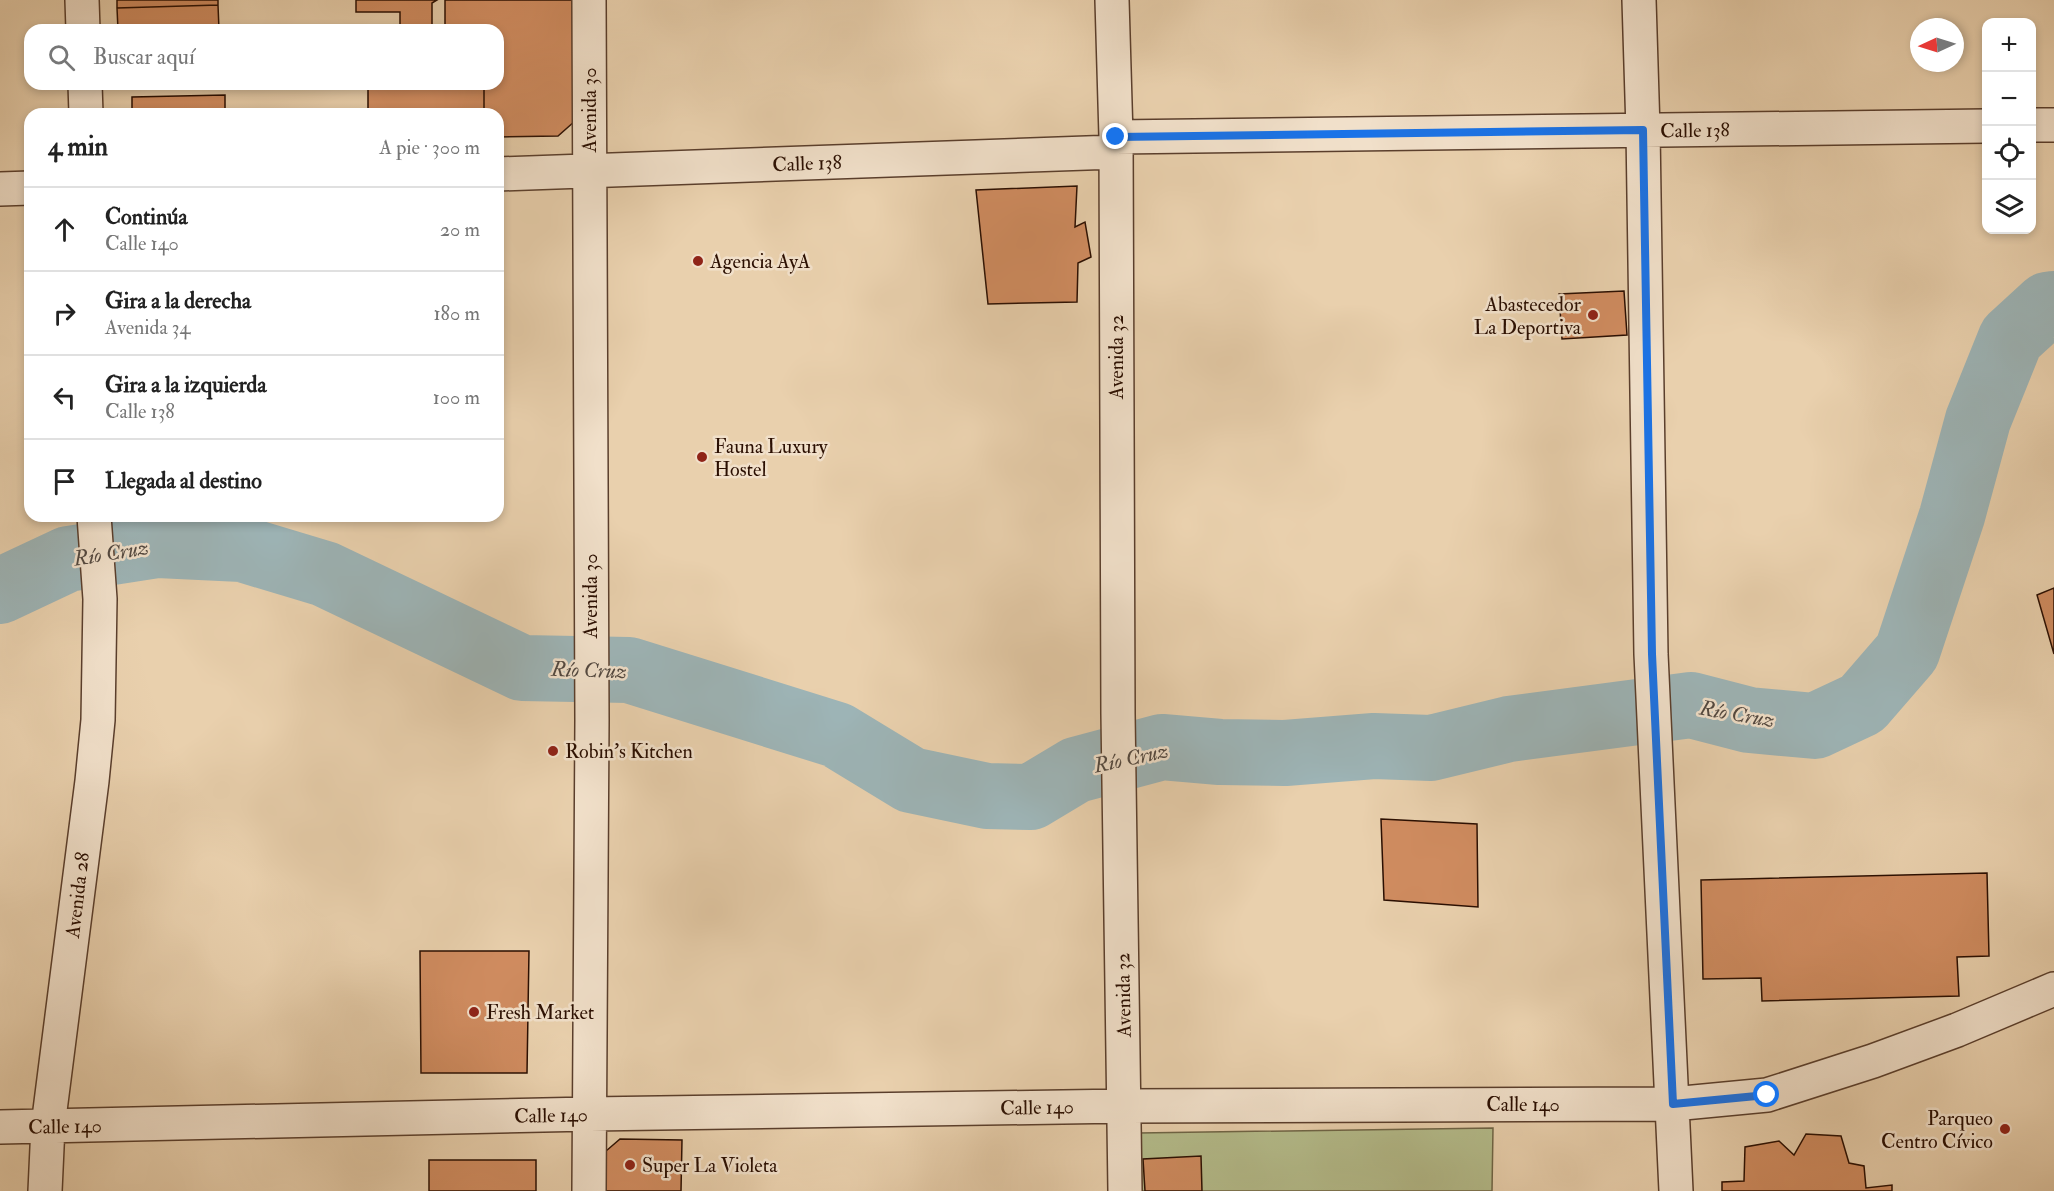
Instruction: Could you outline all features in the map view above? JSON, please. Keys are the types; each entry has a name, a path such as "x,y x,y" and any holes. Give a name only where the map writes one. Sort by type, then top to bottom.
{"street":[{"path":"82,0 83,24"},
{"name":"Avenida 30","path":"589,0 592,720 589,1191"},
{"name":"Avenida 32","path":"1112,0 1116,145 1118,714 1125,1191"},
{"path":"1639,0 1654,737 1676,1191"},
{"path":"85,90 86,108"},
{"path":"2036,125 2054,125"},
{"name":"Calle 138","path":"504,174 1116,145 1643,130 1982,126"},
{"path":"0,189 24,188"},
{"name":"Avenida 28","path":"45,1191 48,1126 98,720 100,599 94,522"},
{"name":"Calle 140","path":"0,1127 590,1114 1125,1106 1673,1104 1767,1095 1873,1061 1957,1030 2054,989"}],"green space":[{"path":"1493,1128 1492,1191 1140,1191 1139,1133"}],"building":[{"path":"117,0 218,0 218,5 117,8"},
{"path":"356,0 437,0 432,3 432,24 400,24 400,12 356,12"},
{"path":"445,0 573,0 575,121 558,136 504,137 504,108 484,108 484,90 504,90 504,24 445,24"},
{"path":"218,5 219,24 118,24 117,8"},
{"path":"368,90 484,90 484,108 368,108"},
{"path":"225,95 225,108 132,108 132,97"},
{"path":"1077,186 1075,227 1085,222 1091,257 1078,263 1077,302 988,304 976,190"},
{"name":"Abastecedor La Deportiva","path":"1624,291 1627,335 1562,339 1559,294"},
{"path":"2054,588 2054,654 2037,595"},
{"path":"1381,819 1477,824 1478,907 1384,900"},
{"path":"1987,873 1989,956 1957,957 1959,996 1762,1001 1761,978 1703,979 1701,880"},
{"name":"Fresh Market","path":"420,951 529,951 527,1073 421,1073"},
{"path":"1806,1134 1841,1136 1849,1163 1864,1166 1866,1188 1892,1185 1892,1191 1722,1191 1722,1182 1744,1181 1745,1147 1779,1141 1794,1155"},
{"path":"620,1139 682,1140 681,1191 604,1191 606,1151"},
{"path":"1201,1156 1202,1191 1145,1191 1143,1159"},
{"path":"429,1160 536,1160 536,1191 429,1191"}],"waterway":[{"name":"Río Cruz","path":"0,591 68,559 158,545 242,549 325,574 522,668 629,670 837,735 911,780 987,796 1031,797 1076,770 1162,747 1220,752 1285,753 1374,746 1431,748 1509,729 1691,705 1749,720 1815,726 1862,704 1907,652 1952,516 1978,420 2011,338 2047,305 2054,304"}],"place":[{"name":"Agencia AyA","path":"698,261"},
{"name":"Abastecedor La Deportiva","path":"1593,315"},
{"name":"Fauna Luxury Hostel","path":"702,457"},
{"name":"Robin's Kitchen","path":"553,751"},
{"name":"Fresh Market","path":"474,1012"},
{"name":"Parqueo Centro Cívico","path":"2005,1129"},
{"name":"Super La Violeta","path":"630,1165"}],"route":[{"path":"1116,137 1643,130 1654,737 1673,1104 1767,1095"}]}
